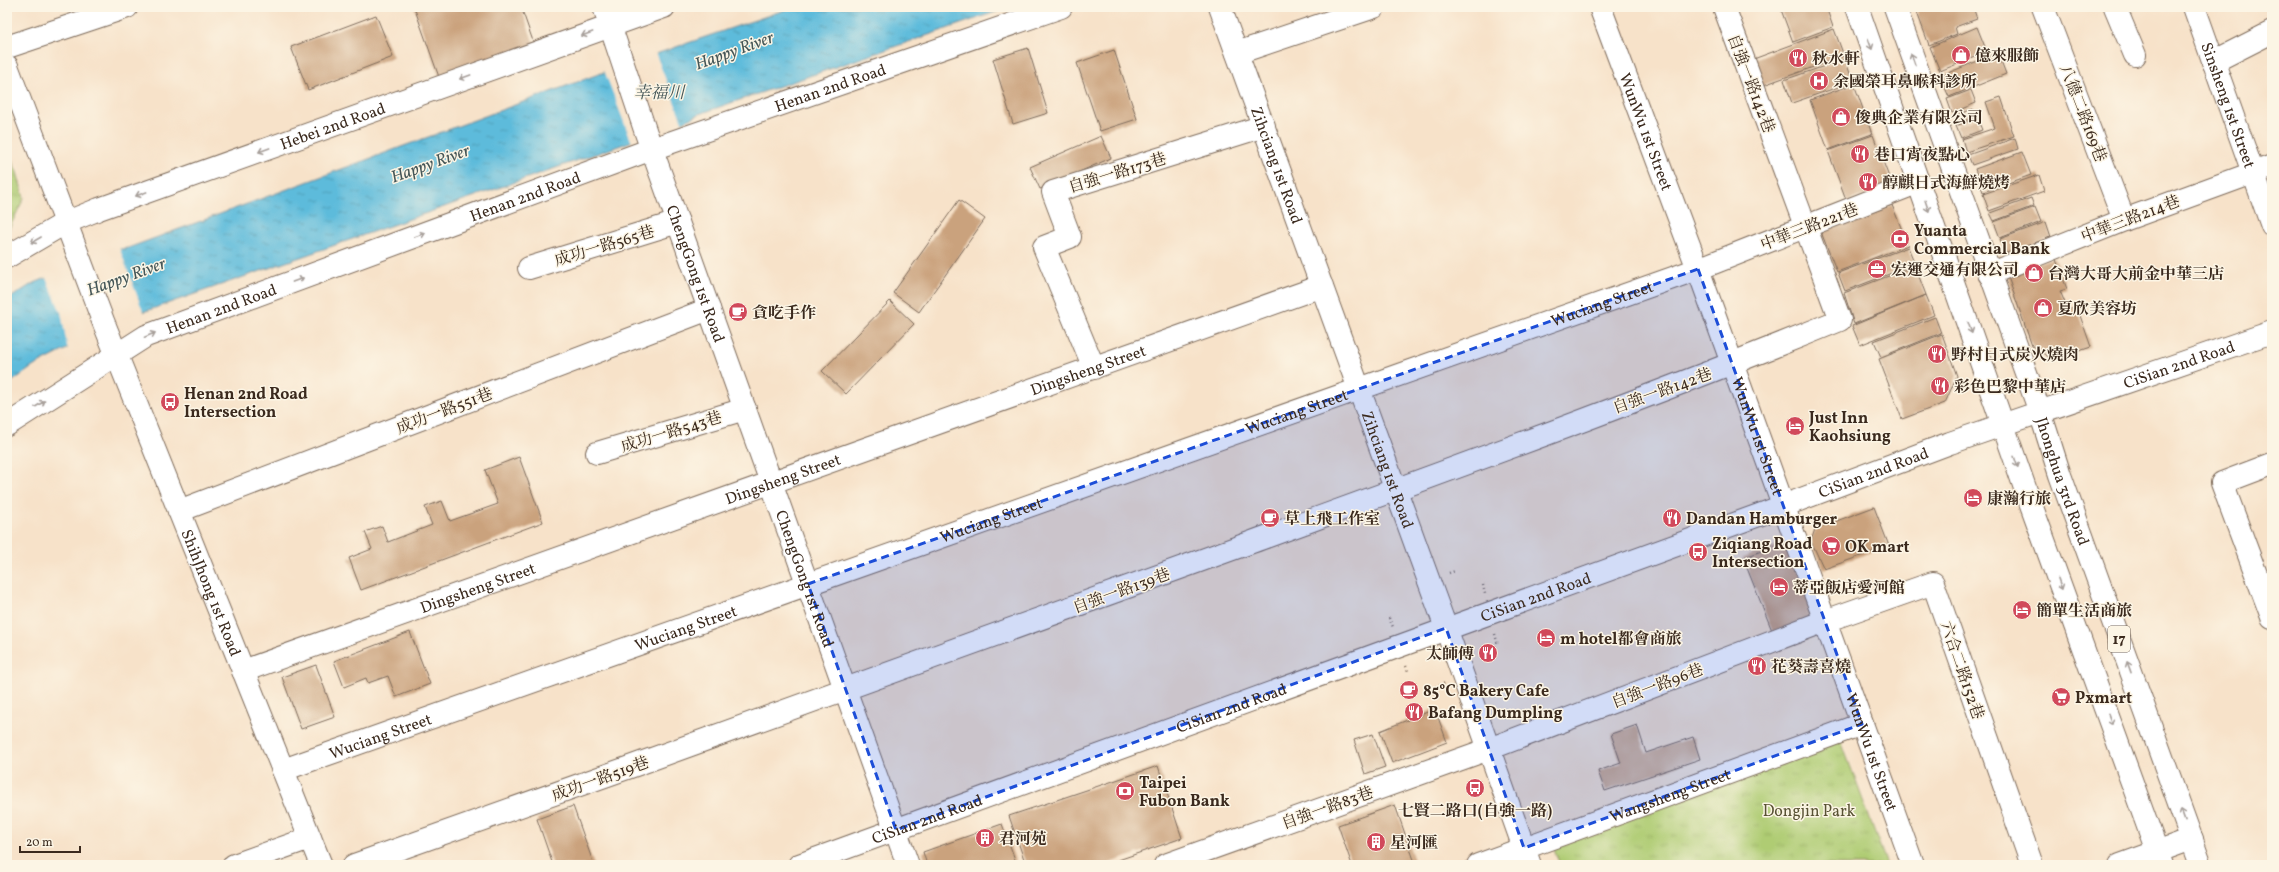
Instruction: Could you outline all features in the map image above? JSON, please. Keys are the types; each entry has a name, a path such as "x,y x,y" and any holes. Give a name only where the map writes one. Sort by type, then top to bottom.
{"street":[{"path":"7,47 127,7"},
{"name":"Hebei 2nd Road","path":"7,257 68,231 100,209 610,24 664,7"},
{"name":"Henan 2nd Road","path":"7,425 146,336 649,141 1061,7"},
{"name":"Zihciang 1st Road","path":"1220,7 1446,628 1527,857"},
{"path":"1237,53 1374,7"},
{"name":"WunWu 1st Street","path":"1600,7 1733,364 1913,865"},
{"name":"自強一路142巷","path":"1396,490 1733,364 1840,320 1724,7"},
{"name":"17","path":"1857,7 2003,425 2160,858"},
{"name":"Jhonghua 3rd Road","path":"1895,7 1989,274 2040,412 2060,475 2201,865"},
{"name":"八德二路169巷","path":"2043,7 2124,220"},
{"path":"2115,7 2134,54"},
{"name":"Sinsheng 1st Street","path":"2194,7 2213,62 2262,169 2272,226"},
{"name":"ChengGong 1st Road","path":"610,24 649,141 908,865"},
{"path":"2213,62 2272,32"},
{"path":"7,66 68,231"},
{"name":"自強一路173巷","path":"1094,368 1044,247 1070,237 1052,192 1264,126"},
{"name":"中華三路214巷","path":"1989,274 2124,220 2262,169"},
{"name":"中華三路221巷","path":"1698,269 1919,182"},
{"name":"成功一路565巷","path":"528,268 678,222"},
{"name":"ShihJhong 1st Road","path":"68,231 321,865"},
{"name":"Wuciang Street","path":"283,770 1698,269"},
{"name":"Dingsheng Street","path":"243,671 1322,286"},
{"name":"成功一路551巷","path":"179,511 709,309"},
{"name":"CiSian 2nd Road","path":"799,865 1784,506 1950,443 2272,332"},
{"name":"成功一路543巷","path":"597,454 745,409"},
{"path":"2272,464 2222,483 2266,584 2272,617"},
{"name":"自強一路139巷","path":"846,691 1396,490"},
{"name":"六合二路152巷","path":"1825,621 1933,583 2032,865"},
{"name":"自強一路96巷","path":"1489,748 1825,621"},
{"name":"成功一路519巷","path":"354,865 846,691"},
{"name":"Wangsheng Street","path":"1478,865 1527,857 1862,724"},
{"name":"自強一路83巷","path":"1165,865 1489,748"},
{"path":"234,865 310,838"},
{"path":"2120,865 2160,858 2192,839"}],"highlighted area":[{"path":"1698,269 1862,724 1524,848 1446,628 896,830 808,584"}],"green space":[{"path":"7,149 17,172 24,198 7,233"},
{"name":"Dongjin Park","path":"1841,741 1887,865 1560,865 1552,843"}],"water":[{"name":"幸福川","path":"793,7 1010,7 699,114 673,127 149,310 112,321 65,350 34,366 7,385 7,300 32,284 113,250 128,248 615,68"}],"pier":[{"path":"655,52 683,124 632,143 604,70"},
{"path":"119,247 144,314 113,322 68,351 61,312 45,276 89,255"}],"building":[{"path":"414,7 521,7 534,44 439,77"},
{"path":"1780,7 1826,7 1833,27 1793,42"},
{"path":"1915,7 1973,7 1977,19 1955,27 1957,34 1929,45"},
{"path":"376,15 393,57 308,90 291,47"},
{"path":"1977,27 1987,52 1940,71 1930,47"},
{"name":"秋水軒","path":"1834,29 1844,56 1761,86 1751,60"},
{"path":"1028,48 1048,113 1013,124 993,59"},
{"path":"1114,50 1137,119 1100,131 1077,63"},
{"path":"1998,53 2006,74 1949,97 1940,76"},
{"name":"余國榮耳鼻喉科診所","path":"1845,59 1853,82 1792,103 1784,80"},
{"path":"1854,84 1872,134 1828,150 1810,100"},
{"path":"1971,90 1976,103 1952,113 1947,99"},
{"path":"2001,97 2014,136 1966,152 1962,139 1995,128 1986,102"},
{"path":"1973,109 1976,117 1957,124 1954,116"},
{"path":"1977,118 1982,130 1961,138 1956,126"},
{"path":"1873,135 1892,185 1847,202 1828,151"},
{"path":"1101,136 1111,158 1040,189 1030,167"},
{"path":"2015,138 2018,149 1972,165 1968,155"},
{"path":"2022,152 2031,175 1983,192 1975,169"},
{"path":"2039,175 2044,191 1989,211 1983,194"},
{"path":"2031,198 2034,206 1994,221 1990,213"},
{"path":"959,200 985,219 919,312 893,293"},
{"path":"1892,205 1908,245 1837,272 1821,232"},
{"path":"2035,207 2041,222 2000,238 1994,222"},
{"path":"2046,222 2051,237 2006,253 2000,239"},
{"name":"宏運交通有限公司","path":"1908,247 1915,264 1845,291 1838,273"},
{"path":"2055,257 2067,289 2060,291 2068,310 2077,307 2091,347 2053,360 2032,346 2007,274"},
{"path":"1915,266 1926,295 1854,324 1844,293"},
{"path":"1926,295 1934,315 1860,345 1852,326"},
{"path":"890,301 914,324 846,394 822,371"},
{"path":"1935,317 1941,333 1881,357 1874,341"},
{"path":"1942,334 1957,376 1945,403 1902,419 1879,359"},
{"path":"519,457 543,522 361,590 349,558 372,549 365,532 382,526 388,542 432,525 425,507 442,501 450,521 498,504 485,470"},
{"path":"1874,507 1889,546 1824,569 1811,541 1815,529"},
{"name":"蒂亞飯店愛河館","path":"1785,542 1815,617 1773,633 1743,558"},
{"path":"410,632 430,684 396,697 388,676 368,683 366,678 344,687 334,661"},
{"path":"316,665 335,717 301,729 282,677"},
{"path":"1435,709 1447,742 1392,763 1380,731"},
{"path":"1637,725 1646,753 1693,737 1700,759 1605,791 1598,771 1621,763 1611,734"},
{"path":"1373,734 1385,767 1365,774 1354,740"},
{"name":"Taipei Fubon Bank","path":"1158,766 1182,838 1104,865 1026,865 1009,816"},
{"name":"星河匯","path":"1395,805 1414,860 1399,865 1352,865 1338,825"},
{"path":"573,806 594,865 553,865 537,819"},
{"name":"君河苑","path":"1002,824 1017,865 927,865 923,852"}],"place":[{"name":"億來服飾","path":"1961,55"},
{"name":"秋水軒","path":"1798,58"},
{"name":"余國榮耳鼻喉科診所","path":"1819,81"},
{"name":"俊典企業有限公司","path":"1841,117"},
{"name":"巷口宵夜點心","path":"1860,154"},
{"name":"醇麒日式海鮮燒烤","path":"1868,182"},
{"name":"Yuanta Commercial Bank","path":"1900,239"},
{"name":"宏運交通有限公司","path":"1877,269"},
{"name":"台灣大哥大前金中華三店","path":"2034,273"},
{"name":"夏欣美容坊","path":"2043,308"},
{"name":"貪吃手作","path":"738,312"},
{"name":"野村日式炭火燒肉","path":"1937,354"},
{"name":"彩色巴黎中華店","path":"1940,386"},
{"name":"Henan 2nd Road Intersection","path":"170,402"},
{"name":"Just Inn Kaohsiung","path":"1795,426"},
{"name":"康瀚行旅","path":"1973,498"},
{"name":"草上飛工作室","path":"1270,518"},
{"name":"Dandan Hamburger","path":"1672,518"},
{"name":"OK mart","path":"1831,546"},
{"name":"Ziqiang Road Intersection","path":"1698,552"},
{"name":"蒂亞飯店愛河館","path":"1779,587"},
{"name":"簡單生活商旅","path":"2022,610"},
{"name":"m hotel都會商旅","path":"1546,638"},
{"name":"太師傅","path":"1488,653"},
{"name":"花葵壽喜燒","path":"1757,666"},
{"name":"85°C Bakery Cafe","path":"1409,690"},
{"name":"Pxmart","path":"2061,697"},
{"name":"Bafang Dumpling","path":"1414,712"},
{"name":"七賢二路口(自強一路)","path":"1475,788"},
{"name":"Taipei Fubon Bank","path":"1125,791"},
{"name":"君河苑","path":"985,838"},
{"name":"星河匯","path":"1376,842"}],"water label":[{"name":"Happy River","path":"734,50"},
{"name":"Happy River","path":"430,163"},
{"name":"Happy River","path":"126,276"}]}
